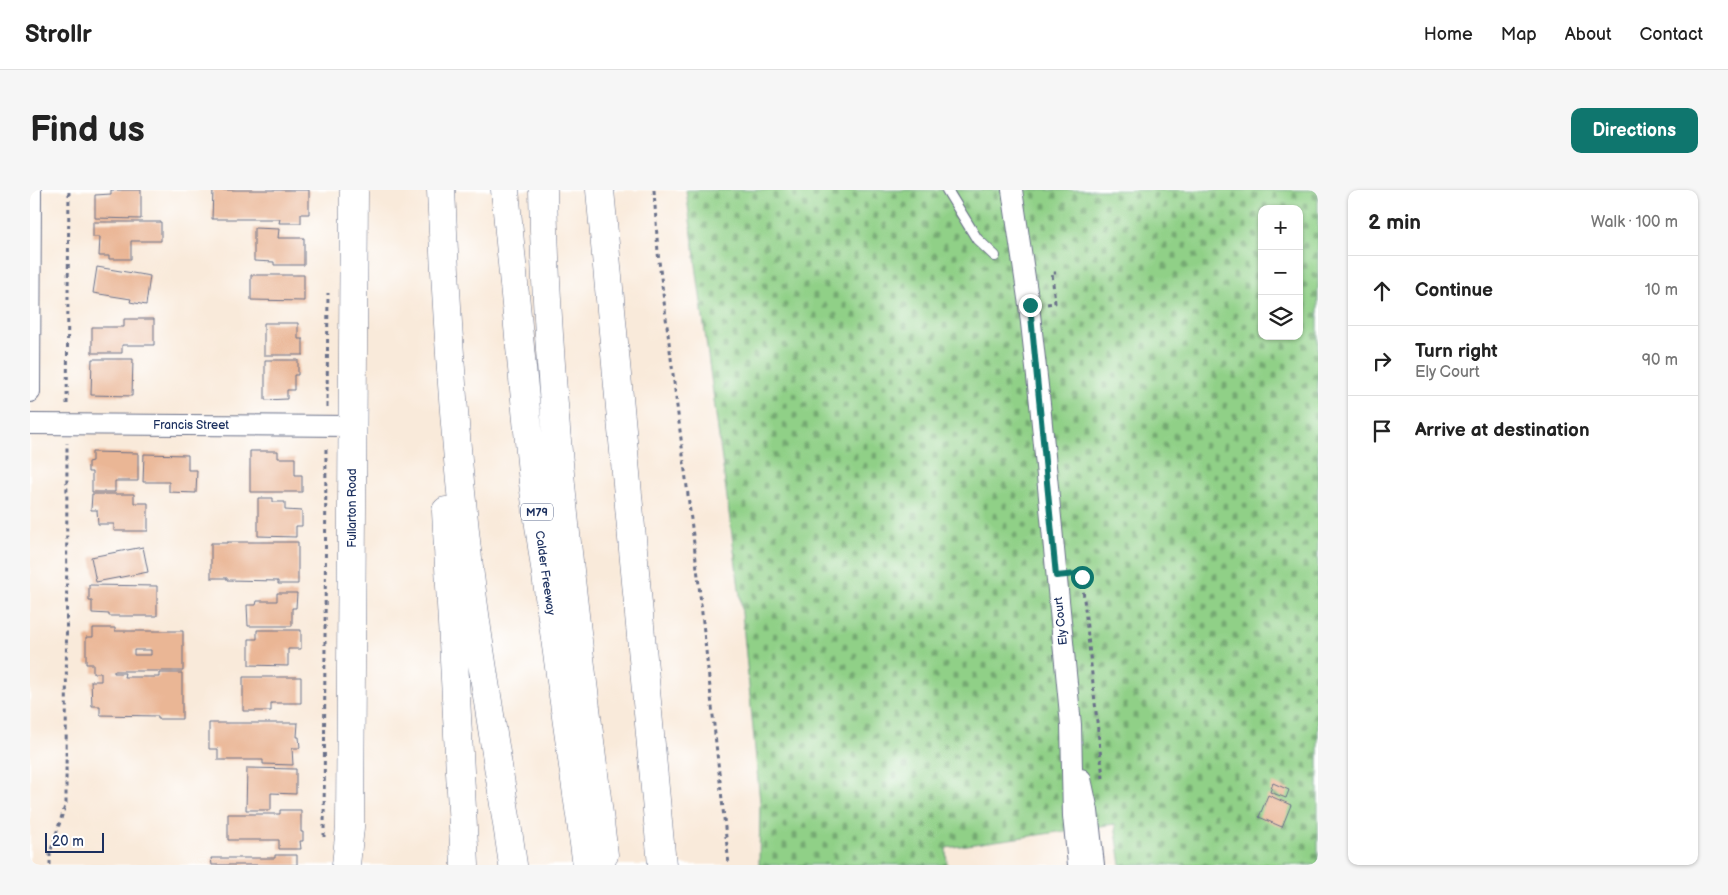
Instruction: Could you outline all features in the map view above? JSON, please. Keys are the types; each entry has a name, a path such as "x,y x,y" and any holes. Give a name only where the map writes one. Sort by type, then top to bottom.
{"main road":[{"name":"Fullarton Road","path":"354,190 339,425 350,827 356,865"},
{"path":"441,190 450,364 464,522 473,600 513,865"},
{"name":"Calder Freeway","path":"505,190 533,483 587,865"},
{"path":"543,190 548,320 560,488 605,865"},
{"path":"600,190 662,865"},
{"path":"445,274 443,445 450,614 465,865"},
{"name":"Fullarton Road","path":"346,865 350,827"}],"street":[{"path":"30,392 31,190"},
{"name":"Ely Court","path":"1012,190 1030,305 1071,725 1073,816 1078,865"},
{"name":"Francis Street","path":"30,424 339,425"},
{"name":"Ely Court","path":"1071,725 1088,811 1094,865"}],"lane":[{"path":"948,190 976,239 995,256"}],"path":[{"path":"50,865 50,853 66,803 67,442 62,442 59,437 58,424 61,406 67,404 69,190"},
{"path":"654,190 658,253 698,576 729,865"},
{"path":"324,845 339,425 328,289"},
{"path":"1056,576 1077,574 1082,577 1104,786"}],"green space":[{"path":"686,190 1318,190 1318,865 1121,865 1115,824 946,848 947,865 759,865 760,802 741,603"}],"building":[{"path":"111,190 141,190 141,219 95,218 95,195 111,194"},
{"path":"213,190 309,190 309,214 301,214 301,223 279,223 280,219 212,219"},
{"path":"93,222 161,222 161,241 131,241 131,259 109,259 109,256 99,256 100,237 93,237"},
{"path":"254,228 279,229 278,238 304,238 304,265 274,265 274,262 254,261"},
{"path":"97,267 150,276 146,305 130,302 131,299 93,293"},
{"path":"251,275 304,275 304,301 251,300"},
{"path":"124,319 154,319 154,345 122,345 122,353 92,353 92,327 124,327"},
{"path":"264,323 298,323 298,339 303,339 303,355 264,355"},
{"path":"92,359 133,359 132,396 91,395"},
{"path":"265,360 298,360 298,375 294,375 294,390 287,390 287,399 265,400"},
{"path":"250,451 278,451 278,458 295,458 295,475 302,475 302,492 250,492"},
{"path":"92,452 138,453 138,481 115,481 115,492 92,492 92,472 88,472 88,462 92,461"},
{"path":"144,454 188,455 188,470 197,470 196,493 169,492 169,482 143,482"},
{"path":"92,494 134,494 134,503 148,503 148,531 114,531 114,524 98,524 97,510 91,510"},
{"path":"258,498 273,498 273,502 285,502 285,510 302,511 302,526 296,526 296,537 258,536"},
{"path":"298,542 298,584 278,584 278,581 211,578 211,543"},
{"path":"143,547 148,572 96,582 91,557"},
{"path":"89,585 157,586 157,616 109,616 109,614 92,613 92,601 89,601"},
{"path":"277,593 297,593 296,608 292,608 292,626 248,626 247,605 256,605 257,601 277,601"},
{"path":"93,628 115,628 115,631 183,631 183,671 114,671 114,673 125,673 124,677 159,677 159,673 182,673 182,719 158,719 158,716 100,715 100,706 92,706 91,681 101,681 101,673 93,673 93,664 86,664 86,637 93,637","holes":["134,650 151,650 151,655 134,655"]},
{"path":"257,630 301,630 301,649 288,649 288,666 249,665 249,639 257,639"},
{"path":"243,677 301,677 301,703 271,703 271,711 243,711"},
{"path":"209,723 298,723 297,737 299,737 300,748 292,748 293,765 263,764 263,760 218,760 218,749 209,749"},
{"path":"247,768 296,769 296,794 271,793 271,810 246,810"},
{"path":"1273,783 1289,790 1286,798 1270,792"},
{"path":"1268,795 1291,805 1282,827 1259,817"},
{"path":"280,810 301,810 303,841 300,841 301,849 279,849 279,840 228,840 228,814 280,814"},
{"path":"275,855 297,855 297,865 212,865 211,858 275,858"}],"route":[{"path":"1030,305 1056,576 1081,574 1082,577"}]}
